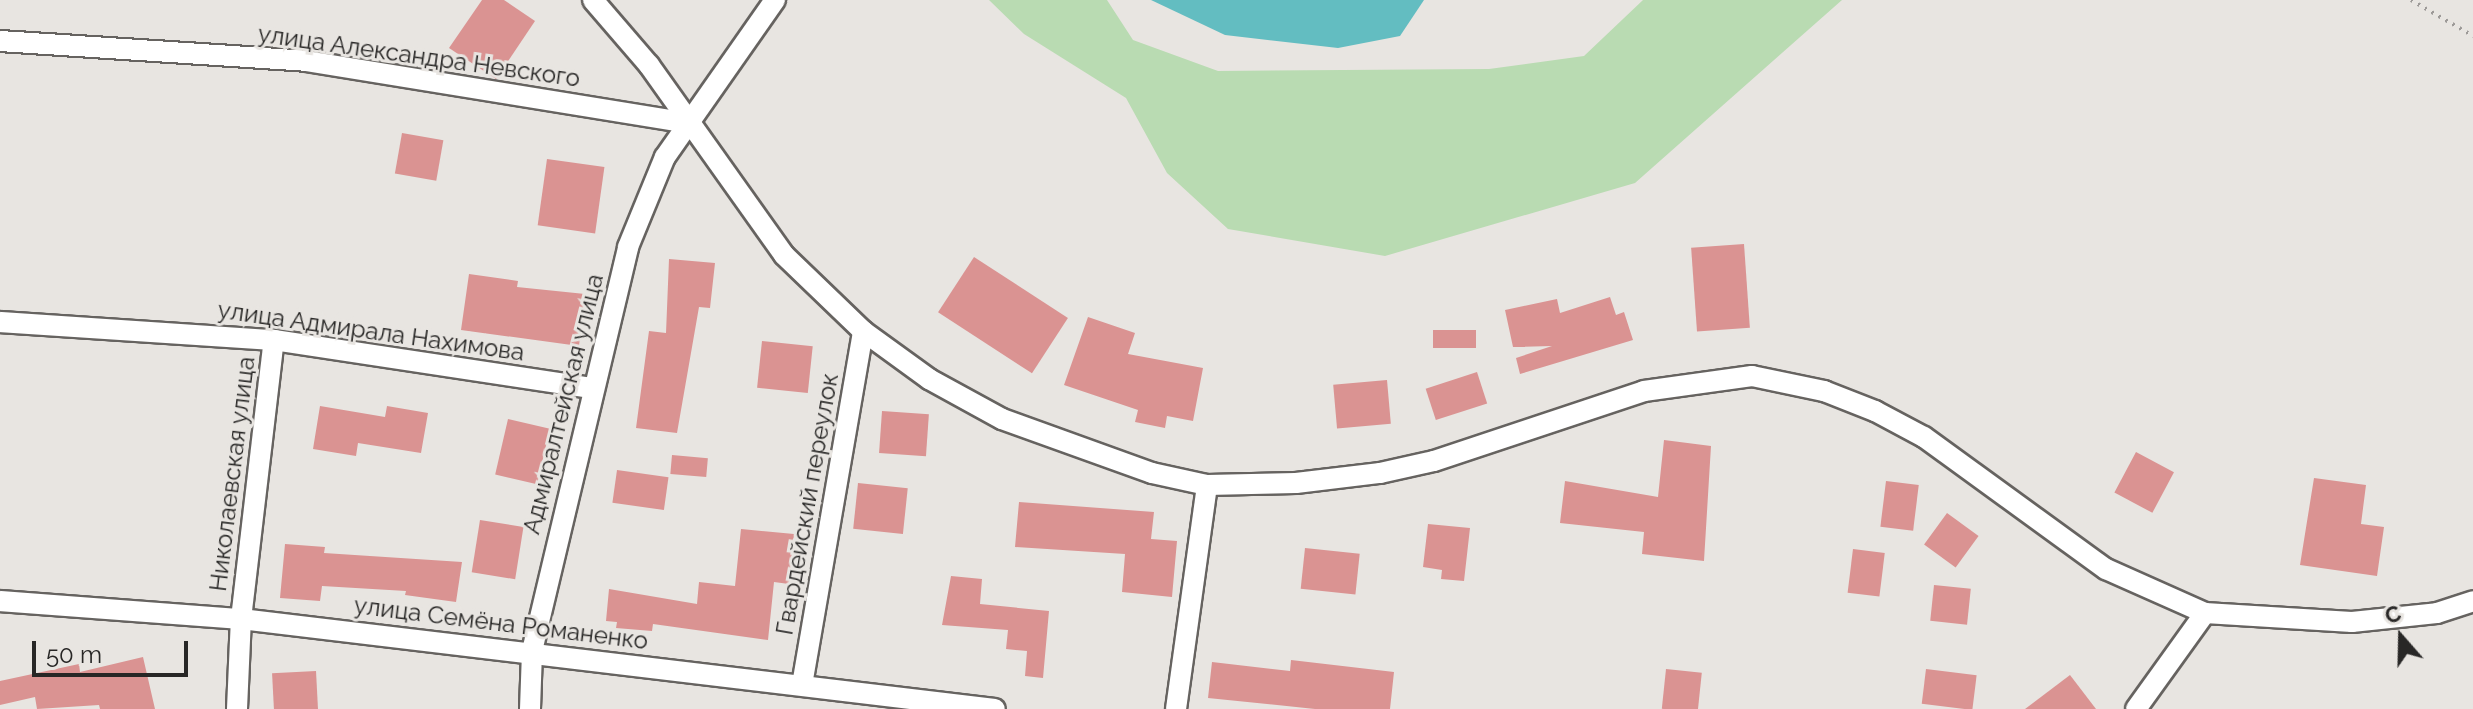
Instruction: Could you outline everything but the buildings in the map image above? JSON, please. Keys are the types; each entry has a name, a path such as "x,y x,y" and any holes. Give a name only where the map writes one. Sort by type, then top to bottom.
{"street":[{"path":"593,0 649,65 687,123 784,255 863,331 929,379 1002,419 1152,473 1207,485 1296,483 1380,473 1434,461 1644,391 1752,376 1824,391 1875,411 1924,437 2106,569 2205,613 2352,622 2437,613 2473,601"},
{"name":"Адмиралтейская улица","path":"530,709 532,651 591,388 628,247 665,157 775,0"},
{"name":"улица Александра Невского","path":"0,41 306,61 687,123"},
{"name":"улица Адмирала Нахимова","path":"0,322 274,340 591,388"},
{"name":"Гвардейский переулок","path":"802,685 863,331"},
{"name":"Николаевская улица","path":"237,709 241,619 274,340"},
{"path":"1176,709 1207,485"},
{"name":"улица Семёна Романенко","path":"0,601 241,619 532,651 995,709"},
{"path":"2136,709 2205,613"}],"path":[{"path":"2411,0 2473,36"}],"green space":[{"path":"989,0 1107,0 1133,40 1218,71 1489,69 1584,56 1643,0 1842,0 1635,183 1385,256 1228,229 1167,173 1126,98 1024,34"}],"water":[{"path":"1151,0 1424,0 1400,36 1338,48 1225,35"}]}
